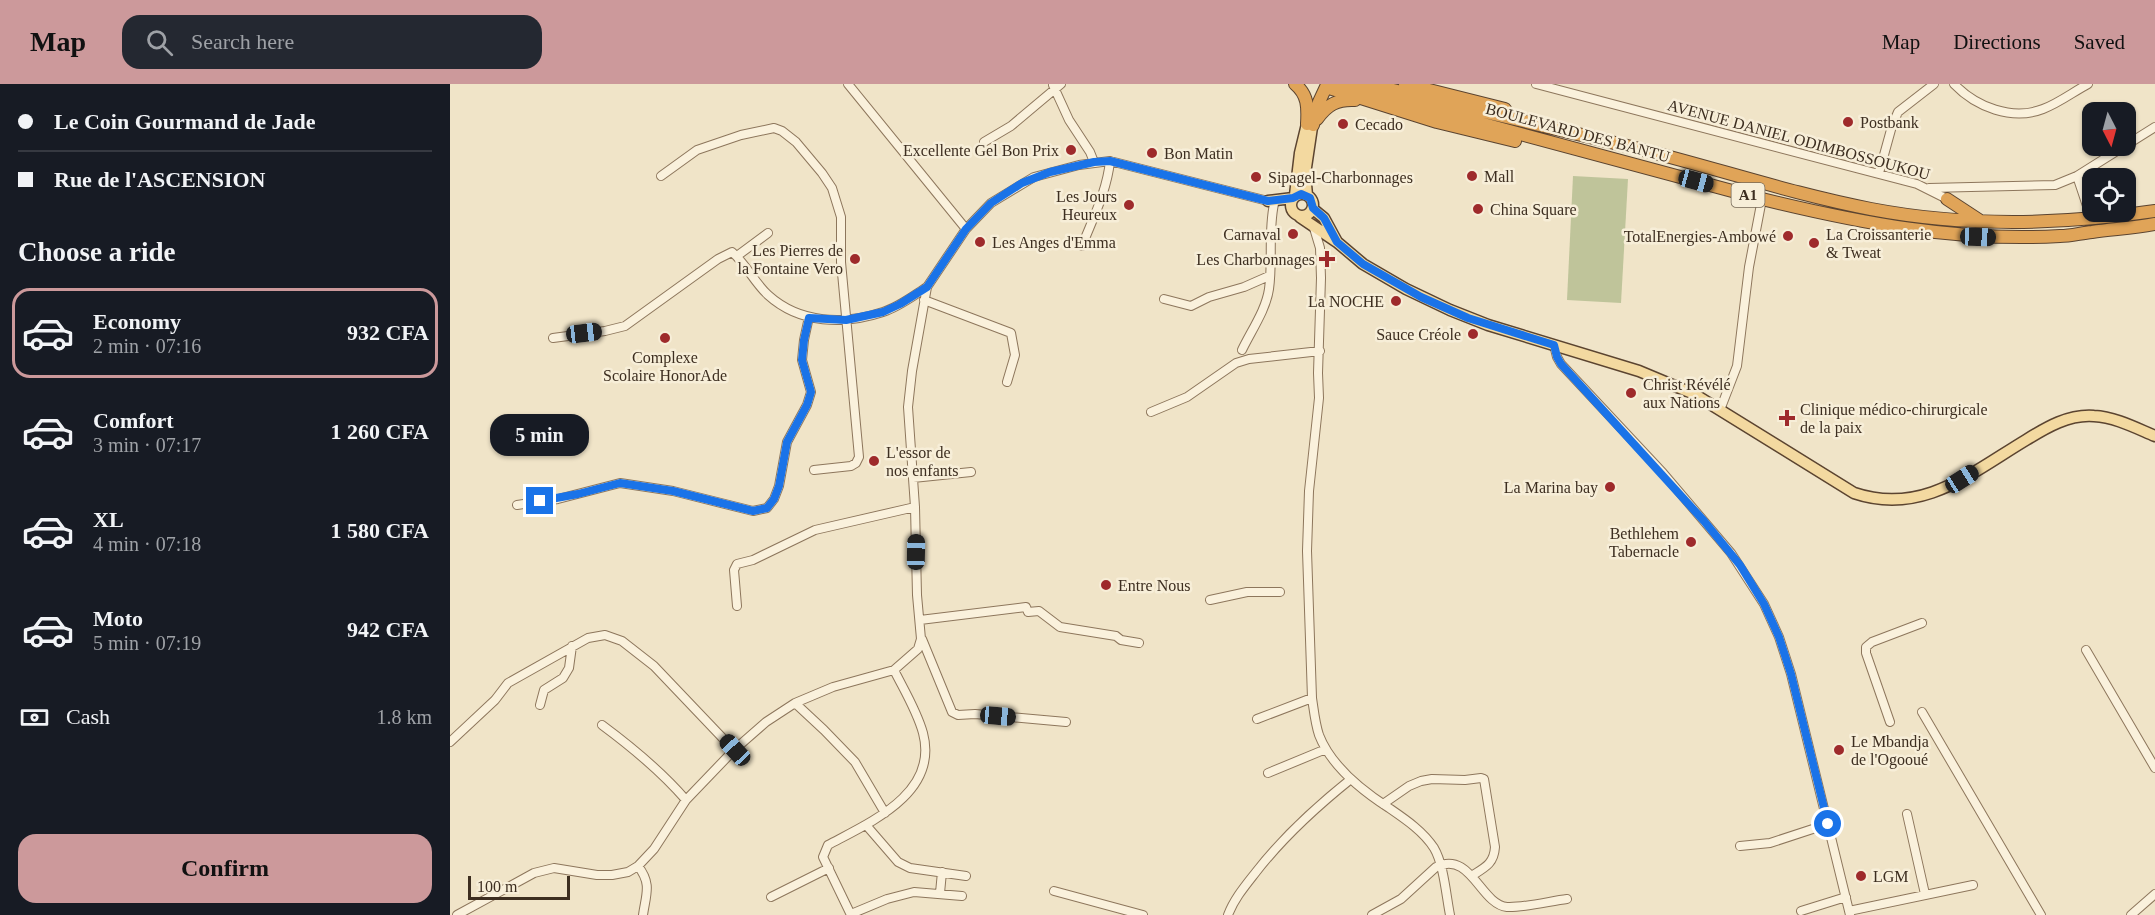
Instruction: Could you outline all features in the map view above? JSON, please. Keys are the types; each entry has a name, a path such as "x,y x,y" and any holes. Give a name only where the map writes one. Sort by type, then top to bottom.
{"highway":[{"path":"1294,84 1307,100 1310,124"},
{"name":"BOULEVARD DES BANTU","path":"1369,84 1644,150 1809,196 1873,209 1939,219 1983,222 2046,222 2082,219"},
{"path":"1405,84 1426,87 1622,141 1644,150"},
{"path":"1310,124 1319,102 1321,85 1437,122 1617,164 1640,166"},
{"name":"BOULEVARD DES BANTU","path":"1346,85 1762,199 1888,227 1978,237 2063,236 2155,224"},
{"path":"1310,124 1338,100 1372,102"},
{"path":"1939,219 1951,210 1947,199"},
{"path":"1947,199 1983,222"},
{"name":"BOULEVARD DES BANTU","path":"2136,213 2155,211"}],"main road":[{"path":"1310,124 1305,174 1307,195 1312,201 1313,208 1324,218 1337,242"},
{"path":"1310,124 1298,162 1294,196 1290,203 1296,213 1363,264 1421,297 1488,326 1658,378 1694,394 1854,493 1872,499 1910,500 1945,488 2037,433 2056,423 2075,417 2108,418 2155,436"},
{"path":"1271,202 1301,194 1307,195"},
{"path":"1271,202 1306,216 1313,208"}],"street":[{"path":"848,84 966,229"},
{"name":"AVENUE DANIEL ODIMBOSSOUKOU","path":"1536,84 1879,173 1928,188 1947,199"},
{"path":"1879,173 1898,112 1934,84"},
{"path":"1954,84 1980,104 1994,109 2017,112 2044,109 2088,84"},
{"path":"984,142 1011,126 1056,86 1069,120 1094,162"},
{"path":"1928,188 2047,186 2064,182 2155,127"},
{"path":"661,176 697,150 763,129 774,128 782,131 808,156 832,188 841,217 841,262 859,457 852,466 814,470"},
{"path":"1082,246 1106,186 1110,161"},
{"path":"457,915 544,869 554,868 612,875 628,872 638,867 654,849 686,800 766,722 795,704 843,683 894,670 918,649 921,639 916,581 915,507 909,398 912,370 927,287 966,229 991,203 1022,183 1050,172 1094,162 1110,161 1271,202 1269,289 1264,305 1242,350"},
{"path":"2077,176 2082,191"},
{"path":"1720,410 1737,366 1749,267 1762,199"},
{"path":"1314,228 1320,248 1320,351 1317,373 1319,398 1308,491 1306,551 1315,722 1326,749 1351,779 1422,834 1433,847 1441,864 1450,915"},
{"path":"737,256 768,233"},
{"path":"553,338 625,326 727,253 732,252 769,296 794,312 809,318 846,320 883,312 927,287"},
{"path":"1164,299 1191,306 1209,297 1244,287 1269,276"},
{"path":"924,300 1011,333 1015,355 1007,382"},
{"path":"518,506 558,499 620,483 673,491 753,511 767,508 774,499 779,486 787,442 807,405 811,392 802,360 809,318"},
{"path":"1554,345 1561,364 1736,559 1764,604 1779,637 1791,674 1850,913 1925,894 1973,885"},
{"path":"1151,412 1186,397 1236,363 1249,359 1320,351"},
{"path":"913,478 971,472"},
{"path":"737,606 734,570 737,564 753,560 815,530 915,507"},
{"path":"1210,600 1247,592 1280,592"},
{"path":"920,620 1026,607 1028,612 1039,611 1060,627 1116,636 1121,640 1139,643"},
{"path":"1890,722 1866,653 1866,647 1872,642 1922,623"},
{"path":"450,742 495,700 508,683 597,635 613,636 654,666 735,750"},
{"path":"921,639 952,712 958,716 975,714 1066,722"},
{"path":"540,705 544,690 562,678 569,668 573,646"},
{"path":"2086,650 2155,768"},
{"path":"894,670 922,732 926,752 925,763 914,787 885,813 828,845 823,857 851,914 914,892 962,896"},
{"path":"1257,719 1312,698"},
{"path":"795,704 855,762 885,813"},
{"path":"1922,712 2041,915"},
{"path":"602,725 641,754 670,781 686,800"},
{"path":"1268,773 1326,749"},
{"path":"1228,915 1245,886 1281,841 1351,779"},
{"path":"1383,804 1409,786 1421,781 1484,779 1495,856 1489,865 1473,875"},
{"path":"1906,814 1925,894"},
{"path":"1740,846 1770,843 1828,824"},
{"path":"866,825 898,862 910,868 966,876"},
{"path":"1376,914 1401,898 1441,864 1453,865 1473,875 1494,901 1507,907 1567,899"},
{"path":"638,867 646,876 648,884 643,915"},
{"path":"771,897 830,868"},
{"path":"940,893 942,872"},
{"path":"1054,891 1143,915"},
{"path":"2131,915 2155,894"},
{"path":"1801,911 1846,897"}],"green space":[{"path":"1573,176 1628,179 1621,303 1567,300"}],"place":[{"name":"Postbank","path":"1848,122"},
{"name":"Cecado","path":"1343,124"},
{"name":"Excellente Gel Bon Prix","path":"1071,150"},
{"name":"Bon Matin","path":"1152,153"},
{"name":"Mall","path":"1472,176"},
{"name":"Sipagel-Charbonnages","path":"1256,177"},
{"name":"Les Jours Heureux","path":"1129,205"},
{"name":"China Square","path":"1478,209"},
{"name":"Carnaval","path":"1293,234"},
{"name":"TotalEnergies-Ambowé","path":"1788,236"},
{"name":"Les Anges d'Emma","path":"980,242"},
{"name":"La Croissanterie & Tweat","path":"1814,243"},
{"name":"Les Pierres de la Fontaine Vero","path":"855,259"},
{"name":"Les Charbonnages","path":"1327,259"},
{"name":"La NOCHE","path":"1396,301"},
{"name":"Sauce Créole","path":"1473,334"},
{"name":"Complexe Scolaire HonorAde","path":"665,338"},
{"name":"Christ Révélé aux Nations","path":"1631,393"},
{"name":"Clinique médico-chirurgicale de la paix","path":"1787,418"},
{"name":"L'essor de nos enfants","path":"874,461"},
{"name":"La Marina bay","path":"1610,487"},
{"name":"Bethlehem Tabernacle","path":"1691,542"},
{"name":"Entre Nous","path":"1106,585"},
{"name":"Le Mbandja de l'Ogooué","path":"1839,750"},
{"name":"LGM","path":"1861,876"}],"route":[{"path":"540,501 558,499 620,483 673,491 753,511 767,508 774,499 779,486 787,442 807,405 811,392 802,360 809,318 846,320 883,312 900,304 927,287 966,229 991,203 1034,177 1079,165 1110,161 1268,201 1293,198 1298,194 1304,194 1312,201 1313,208 1324,218 1337,242 1363,264 1421,297 1468,318 1554,345 1561,364 1663,473 1731,552 1773,620 1791,674 1828,824"}]}
